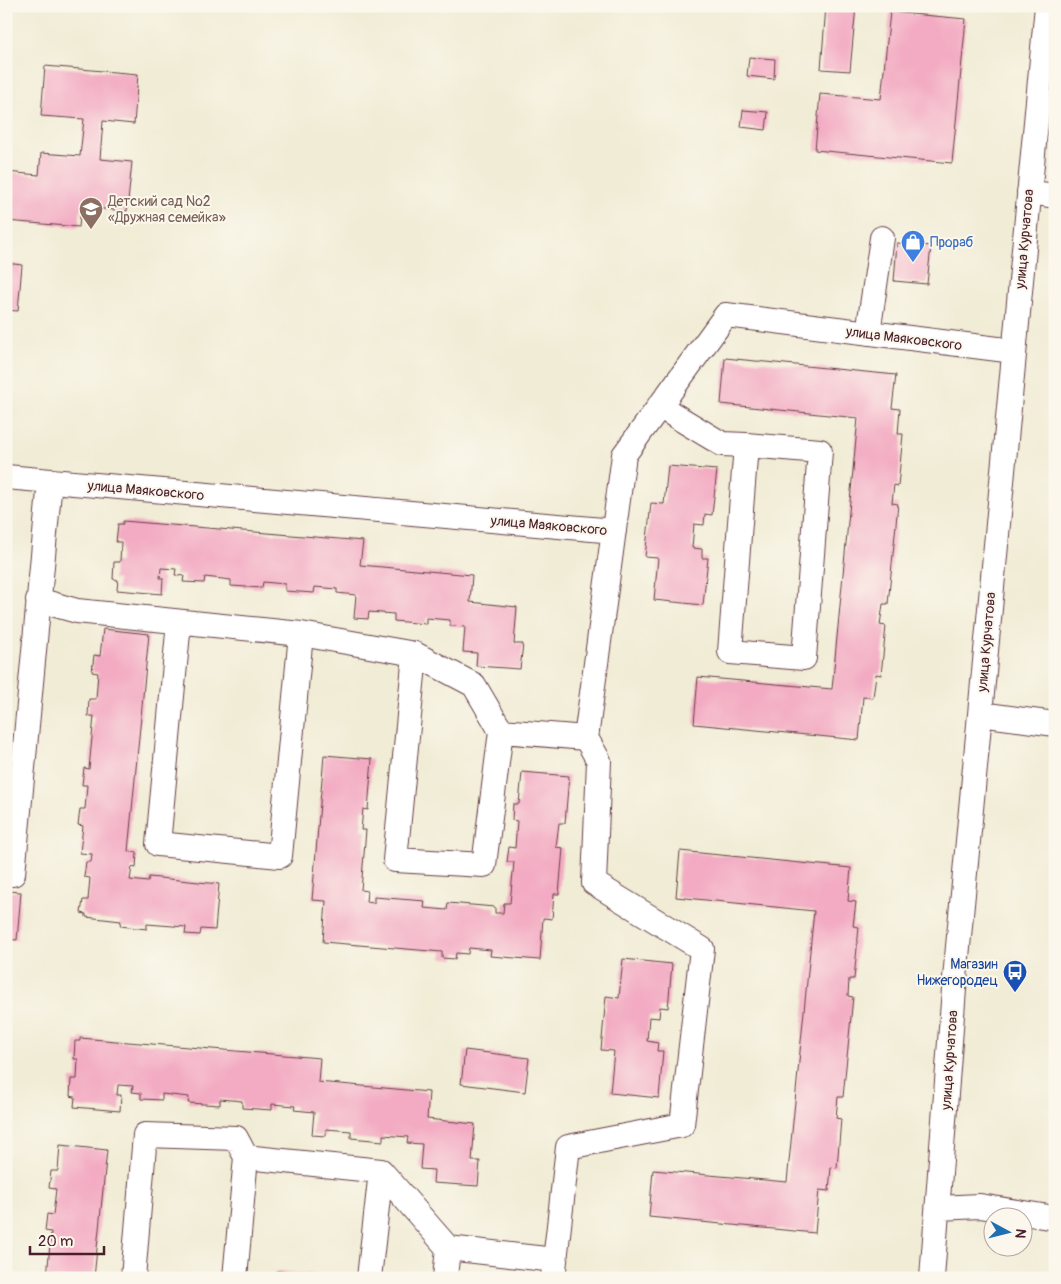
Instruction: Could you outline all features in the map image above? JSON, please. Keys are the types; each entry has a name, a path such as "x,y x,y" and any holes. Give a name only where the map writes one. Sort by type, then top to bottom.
{"street":[{"name":"улица Курчатова","path":"932,1278 954,989 1047,6"},
{"path":"1028,192 1055,196"},
{"path":"868,333 882,238"},
{"name":"улица Маяковского","path":"6,477 614,531 624,455 726,315 1014,351"},
{"path":"659,406 722,444 746,445 820,451 804,658 730,652 746,445"},
{"path":"13,874 50,481"},
{"path":"246,1157 381,1171 448,1248 554,1269 568,1148 682,1125 702,949 594,884 599,761 586,738 614,531"},
{"path":"38,600 77,611 301,634 415,654 474,685 501,732 484,866 395,860 415,654"},
{"path":"179,622 158,844 280,856 301,634"},
{"path":"980,714 1055,724"},
{"path":"501,732 586,738"},
{"path":"133,1278 145,1135 236,1138 246,1157 234,1278"},
{"path":"369,1278 381,1171"},
{"path":"938,1208 980,1206 1055,1218"},
{"path":"445,1278 448,1248"}],"building":[{"path":"826,6 856,6 850,71 821,69"},
{"path":"890,12 966,19 952,163 815,150 820,94 881,99"},
{"path":"749,57 775,59 774,79 747,76"},
{"path":"45,66 138,74 134,124 103,121 100,159 132,162 127,211 81,207 79,227 6,221 6,172 39,175 41,153 80,156 84,119 41,116"},
{"path":"743,110 768,112 766,130 741,127"},
{"name":"Прораб","path":"897,243 931,246 927,284 894,281"},
{"path":"6,263 22,265 18,311 6,310"},
{"path":"725,358 896,375 892,408 900,409 898,434 903,434 898,486 894,485 892,503 898,504 888,604 883,604 880,625 886,626 881,675 876,674 873,698 863,697 859,740 694,724 698,677 832,689 858,418 721,404"},
{"path":"668,466 717,470 712,515 705,514 704,525 694,524 692,548 702,549 702,558 708,558 703,605 654,600 658,558 645,557 651,503 664,504"},
{"path":"123,521 363,541 360,565 472,575 470,602 517,607 514,644 523,644 520,669 476,666 477,653 463,652 465,627 450,626 450,620 426,618 426,624 394,621 394,614 369,612 368,619 354,618 356,595 337,593 337,589 315,587 314,593 285,591 285,584 263,582 262,588 231,586 231,580 205,577 204,583 183,582 184,576 175,575 176,569 161,568 160,578 163,578 162,594 117,590 118,580 113,579 114,562 120,562 121,542 116,542 118,524 123,524"},
{"path":"103,629 149,634 128,851 137,852 136,868 132,867 130,880 148,882 149,877 219,884 215,930 201,929 200,935 185,934 186,927 147,924 147,929 120,926 121,921 86,917 86,914 81,913 83,900 88,900 90,878 84,877 86,862 91,862 92,854 80,853 83,826 78,825 80,809 85,809 87,785 82,785 84,768 89,769 94,716 88,716 89,699 96,699 98,673 92,672 94,655 100,656"},
{"path":"324,755 372,759 368,810 363,809 361,830 366,830 361,890 367,891 366,902 374,903 374,897 425,901 424,908 447,910 448,903 495,907 495,913 503,913 504,903 510,903 514,862 507,862 509,847 515,848 517,821 512,820 513,804 519,804 522,772 569,776 565,823 559,823 556,847 563,848 559,894 554,894 552,919 543,918 540,960 490,956 491,950 469,948 468,954 456,953 455,959 442,958 442,952 323,942 326,901 312,900"},
{"path":"680,851 851,868 848,901 856,902 853,926 859,927 854,979 849,979 848,996 853,997 843,1097 838,1097 836,1118 841,1119 837,1168 831,1167 829,1191 819,1190 815,1233 649,1217 653,1170 787,1182 814,911 676,897"},
{"path":"6,891 21,892 17,940 6,939"},
{"path":"623,959 672,964 668,1008 660,1007 659,1018 649,1017 647,1041 658,1043 657,1051 663,1051 659,1098 610,1093 614,1051 601,1050 606,996 619,998"},
{"path":"80,1038 320,1058 318,1082 429,1092 427,1119 475,1124 472,1161 480,1161 478,1186 433,1183 434,1170 420,1169 422,1144 407,1143 408,1137 383,1135 383,1141 351,1138 351,1131 326,1129 326,1136 312,1135 314,1112 294,1110 295,1106 272,1104 272,1110 242,1108 242,1101 220,1099 220,1105 188,1103 189,1097 162,1094 162,1100 141,1099 141,1093 132,1092 133,1086 118,1085 117,1095 121,1095 120,1111 74,1107 75,1097 70,1096 71,1079 77,1079 78,1059 74,1059 75,1041 80,1041"},
{"path":"465,1050 529,1058 525,1092 461,1084"},
{"path":"60,1145 107,1150 94,1278 47,1278 51,1232 45,1231 47,1214 53,1215 56,1189 49,1188 51,1171 58,1171"},
{"path":"277,1271 325,1275 325,1278 276,1278"}],"place":[{"name":"Детский сад №2 «Дружная семейка»","path":"91,230"},
{"name":"Прораб","path":"913,263"},
{"name":"Магазин Нижегородец","path":"1015,993"}]}
